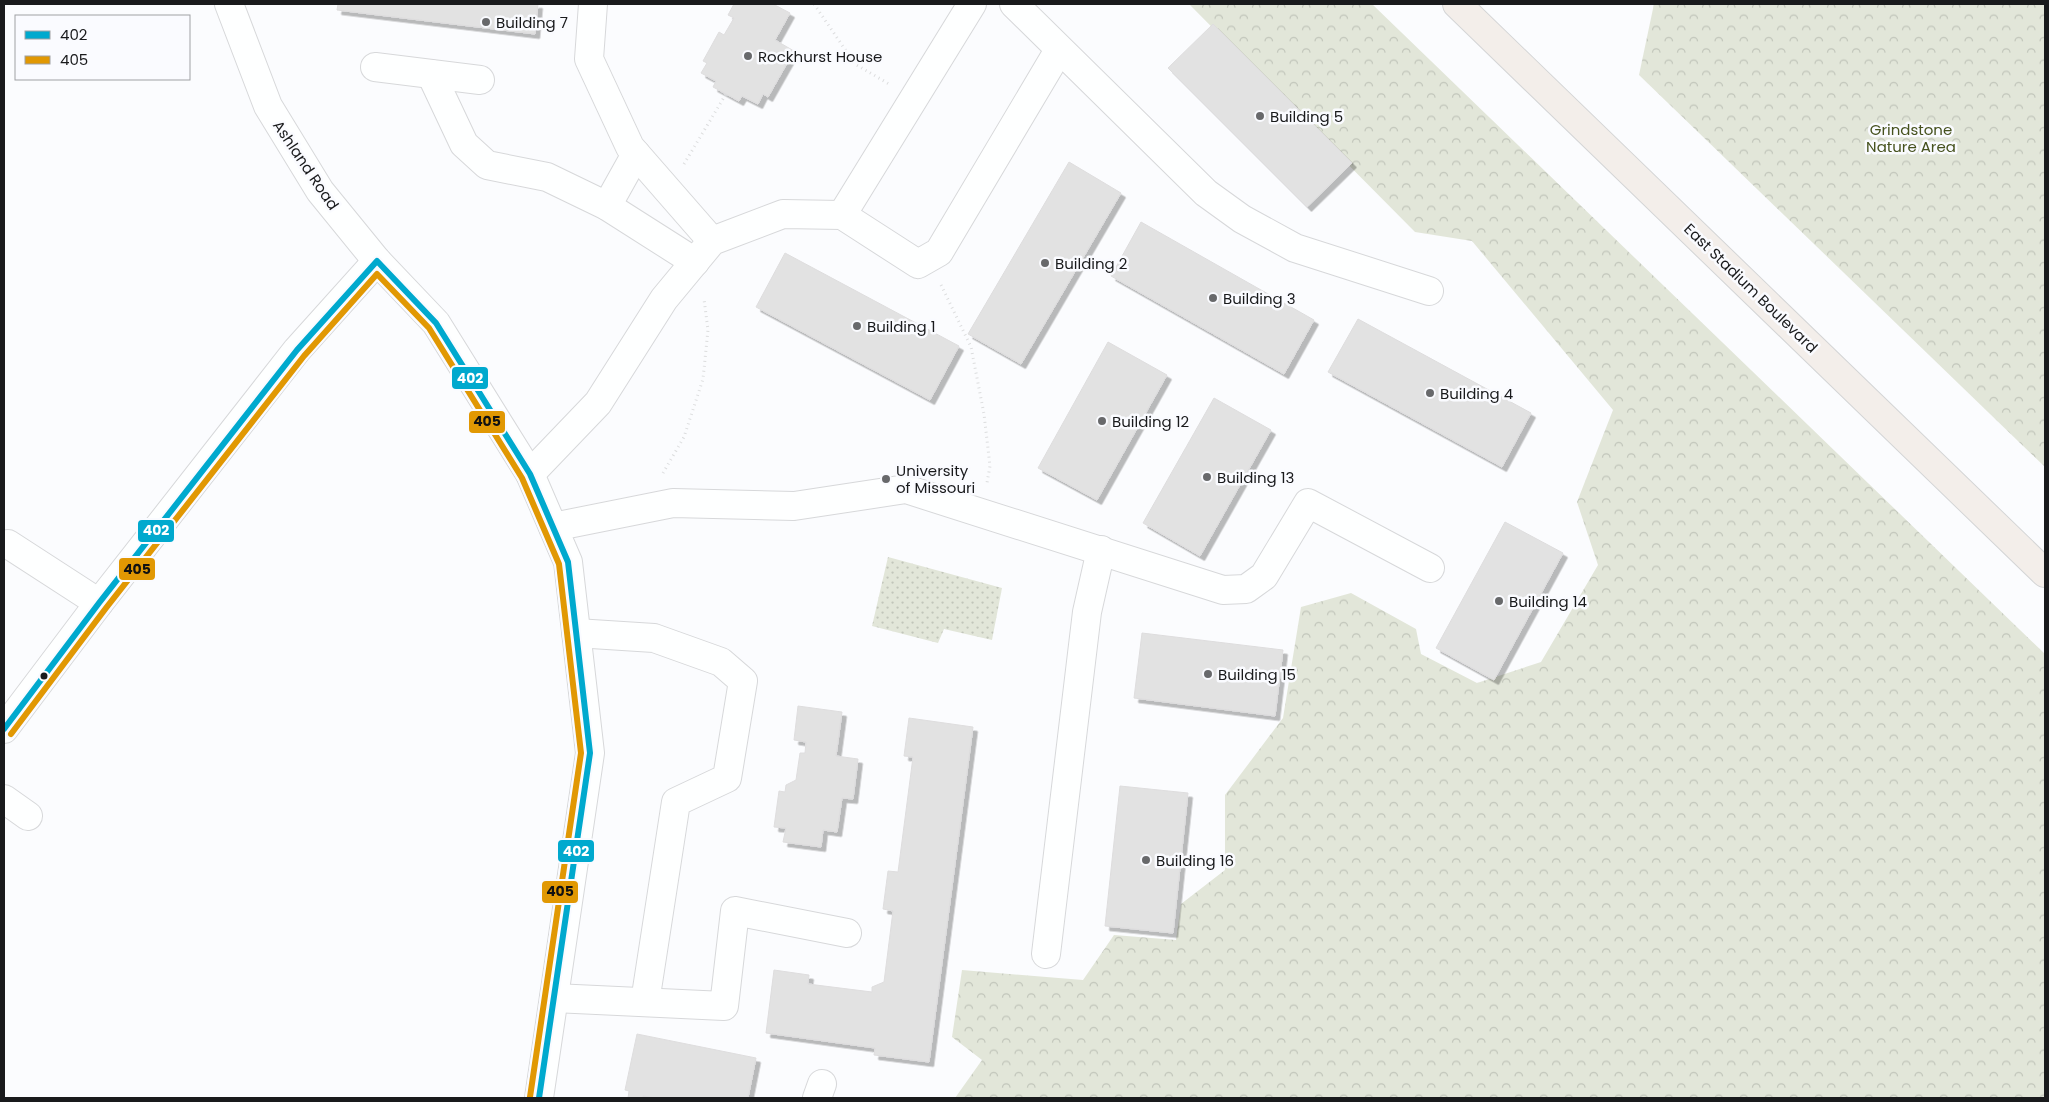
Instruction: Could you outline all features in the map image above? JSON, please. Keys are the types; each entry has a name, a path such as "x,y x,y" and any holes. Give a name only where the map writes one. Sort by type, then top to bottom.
{"main road":[{"name":"East Stadium Boulevard","path":"1457,4 2045,573"}],"street":[{"name":"Ashland Road","path":"229,4 268,106 320,191 377,261 436,323 530,474 568,562 590,753 539,1098"},
{"path":"593,4 589,59 630,147 668,192 700,256"},
{"path":"842,215 972,4"},
{"path":"1014,4 1206,194 1242,219 1295,248 1429,291"},
{"path":"530,474 598,404 664,299 700,256 783,214 842,215 918,264 939,252 1059,50"},
{"path":"376,67 480,80"},
{"path":"431,74 464,144 487,165 547,177 607,206 700,256"},
{"path":"607,206 636,154"},
{"path":"4,729 99,603 298,350 377,261"},
{"path":"553,527 673,503 794,506 906,489 1222,590 1246,589 1264,576 1308,503 1430,568"},
{"path":"8,544 99,603"},
{"path":"1046,954 1087,612 1101,550"},
{"path":"576,633 654,638 721,662 743,680 727,778 676,802 645,1002"},
{"path":"4,799 28,816"},
{"path":"554,998 724,1006 735,911 848,932"}],"path":[{"path":"814,4 855,64 914,98"},
{"path":"668,192 726,94"},
{"path":"642,509 684,437 703,379 708,330 700,256"},
{"path":"926,260 971,347 984,414 990,466 982,513"}],"green space":[{"path":"1189,4 1372,4 2045,654 2045,1098 955,1098 982,1060 952,1037 962,970 1083,980 1114,935 1176,940 1181,904 1225,870 1225,795 1283,718 1301,607 1351,593 1416,629 1421,654 1477,683 1541,662 1598,565 1577,502 1613,410 1472,241 1415,232"},
{"name":"Grindstone Nature Area","path":"1654,4 2045,4 2045,467 1639,75"},
{"path":"888,557 1002,588 992,640 944,629 938,643 872,626"}],"building":[{"name":"Building 7","path":"338,4 538,4 535,34 337,10"},
{"name":"Rockhurst House","path":"734,4 773,4 790,13 775,40 794,51 768,97 763,94 758,104 742,96 739,101 713,87 716,81 701,73 707,63 703,61 719,32 724,35 734,18 728,15"},
{"name":"Building 5","path":"1213,24 1352,163 1307,207 1168,68"},
{"name":"Building 2","path":"1069,162 1121,193 1021,364 968,334"},
{"name":"Building 3","path":"1141,222 1314,320 1284,374 1111,276"},
{"name":"Building 1","path":"785,253 959,346 930,400 756,307"},
{"name":"Building 4","path":"1358,319 1531,413 1502,467 1328,372"},
{"name":"Building 12","path":"1108,342 1167,375 1097,500 1038,468"},
{"name":"Building 13","path":"1214,398 1271,430 1200,556 1143,523"},
{"name":"Building 14","path":"1505,522 1563,553 1494,680 1436,648"},
{"name":"Building 15","path":"1142,633 1283,650 1275,716 1134,698"},
{"path":"798,706 842,712 836,756 858,759 853,799 842,798 837,832 823,830 821,847 783,842 786,828 774,827 779,791 785,792 786,785 796,780 800,753 805,753 806,742 794,740"},
{"path":"909,718 973,727 929,1062 874,1055 875,1048 766,1033 774,970 809,975 808,984 872,992 872,987 884,982 893,911 883,909 888,871 898,872 913,757 904,756"},
{"name":"Building 16","path":"1120,786 1188,793 1173,933 1105,926"},
{"path":"637,1034 756,1058 748,1098 655,1098 643,1096 643,1098 628,1098 629,1091 625,1090"}],"transit line":[{"name":"402","path":"4,729 99,603 297,350 377,261 436,323 530,474 568,562 590,753 539,1098"},
{"name":"405","path":"11,734 106,608 304,356 377,274 429,328 522,478 559,564 581,753 530,1097"}],"place":[{"name":"Building 7","path":"486,22"},
{"name":"Rockhurst House","path":"748,56"},
{"name":"Building 5","path":"1260,116"},
{"name":"Building 2","path":"1045,263"},
{"name":"Building 3","path":"1213,298"},
{"name":"Building 1","path":"857,326"},
{"name":"Building 4","path":"1430,393"},
{"name":"Building 12","path":"1102,421"},
{"name":"Building 13","path":"1207,477"},
{"name":"University of Missouri","path":"886,479"},
{"name":"Building 14","path":"1499,601"},
{"name":"Building 15","path":"1208,674"},
{"name":"Building 16","path":"1146,860"}]}
